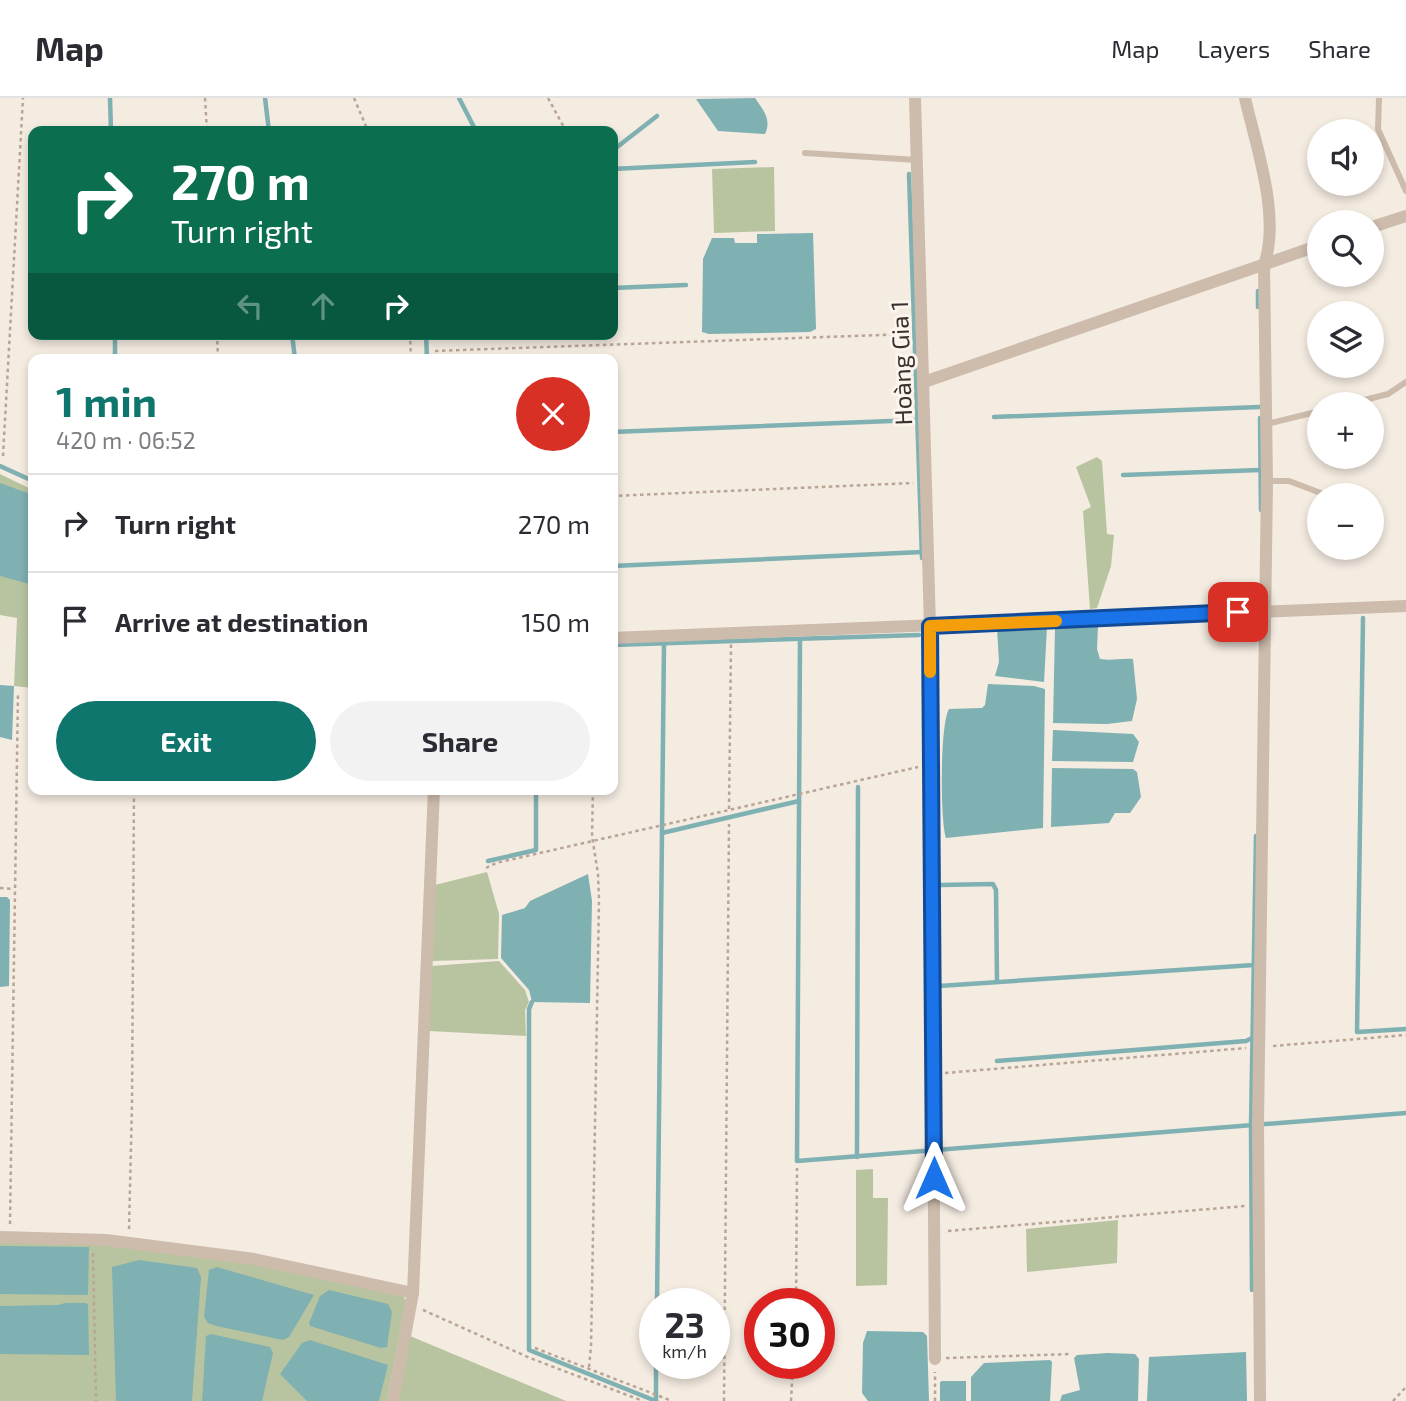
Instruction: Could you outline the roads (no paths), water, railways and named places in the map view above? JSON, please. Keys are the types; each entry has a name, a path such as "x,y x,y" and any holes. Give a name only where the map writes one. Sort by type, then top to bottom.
{"street":[{"name":"Hoàng Gia 1","path":"915,98 930,626 935,1359"},
{"path":"1245,98 1267,197 1271,236 1264,265 1267,481 1259,1047 1260,1401"},
{"path":"1384,224 1406,216"},
{"path":"924,382 1307,250"},
{"path":"618,638 1406,606"},
{"path":"393,1401 412,1299 434,795"},
{"path":"5,1237 92,1239 254,1259 412,1299"}],"lane":[{"path":"1379,98 1378,129 1406,191"},
{"path":"805,153 917,160"},
{"path":"1384,395 1406,382"},
{"path":"1267,424 1307,414"},
{"path":"1267,481 1289,481 1307,488"}],"water":[{"path":"755,98 767,119 765,134 718,131 696,99"},
{"path":"813,233 816,329 810,332 702,332 703,259 712,238 734,238 735,243 757,243 757,234"},
{"path":"0,483 28,493 28,584 0,576"},
{"path":"1098,626 1097,649 1100,659 1133,659 1137,699 1132,721 1107,724 1053,723 1055,628"},
{"path":"1047,627 1044,682 995,676 999,662 997,629"},
{"path":"988,684 1045,689 1043,828 946,838 942,772 946,718 949,709 982,708 985,705"},
{"path":"0,685 14,686 12,740 0,737"},
{"path":"1053,730 1133,734 1139,742 1133,762 1052,761"},
{"path":"1052,768 1133,769 1137,772 1141,797 1130,813 1115,813 1109,823 1051,827"},
{"path":"588,874 592,901 590,1003 532,1002 529,990 501,958 502,915 525,908 530,901"},
{"path":"0,897 10,900 9,986 0,987"},
{"path":"0,1246 89,1247 88,1295 0,1294"},
{"path":"139,1260 197,1268 201,1277 192,1401 116,1401 112,1267"},
{"path":"217,1267 314,1295 289,1337 283,1340 216,1326 208,1323 204,1317 209,1270"},
{"path":"329,1290 388,1304 392,1312 387,1347 381,1348 310,1326 320,1296"},
{"path":"65,1303 88,1305 89,1355 0,1354 0,1306"},
{"path":"867,1331 923,1332 927,1336 929,1401 868,1401 862,1393 863,1343"},
{"path":"211,1334 270,1347 273,1353 262,1401 202,1401 206,1336"},
{"path":"310,1340 388,1365 379,1401 307,1401 280,1374 302,1343"},
{"path":"1246,1352 1247,1401 1147,1401 1149,1357"},
{"path":"1135,1354 1139,1359 1138,1401 1060,1401 1062,1395 1080,1390 1074,1358 1077,1355"},
{"path":"1050,1360 1050,1401 971,1401 971,1377 984,1363"},
{"path":"942,1381 966,1381 966,1401 940,1401"}],"waterway":[{"path":"110,98 111,126"},
{"path":"265,98 268,126"},
{"path":"459,98 473,126"},
{"path":"618,146 657,116"},
{"path":"618,169 755,162"},
{"path":"909,174 922,558"},
{"path":"618,288 686,285"},
{"path":"1258,291 1258,307"},
{"path":"115,340 115,354"},
{"path":"293,340 294,354"},
{"path":"426,340 427,354"},
{"path":"994,417 1260,407"},
{"path":"1260,418 1261,510"},
{"path":"618,432 917,420"},
{"path":"0,466 28,479"},
{"path":"1123,475 1260,470"},
{"path":"618,566 922,552"},
{"path":"1363,618 1357,1032 1406,1029"},
{"path":"618,645 919,635"},
{"path":"800,639 797,1161 1406,1113"},
{"path":"657,1288 664,643"},
{"path":"857,1157 858,787"},
{"path":"488,861 536,850 536,795"},
{"path":"662,833 799,801"},
{"path":"1252,1290 1251,1126 1256,836"},
{"path":"940,885 993,884 996,890 997,982"},
{"path":"939,986 1254,965"},
{"path":"532,1002 529,1009 529,1350 656,1401"},
{"path":"997,1061 1246,1041 1252,1038"},
{"path":"656,1379 656,1401"}]}
